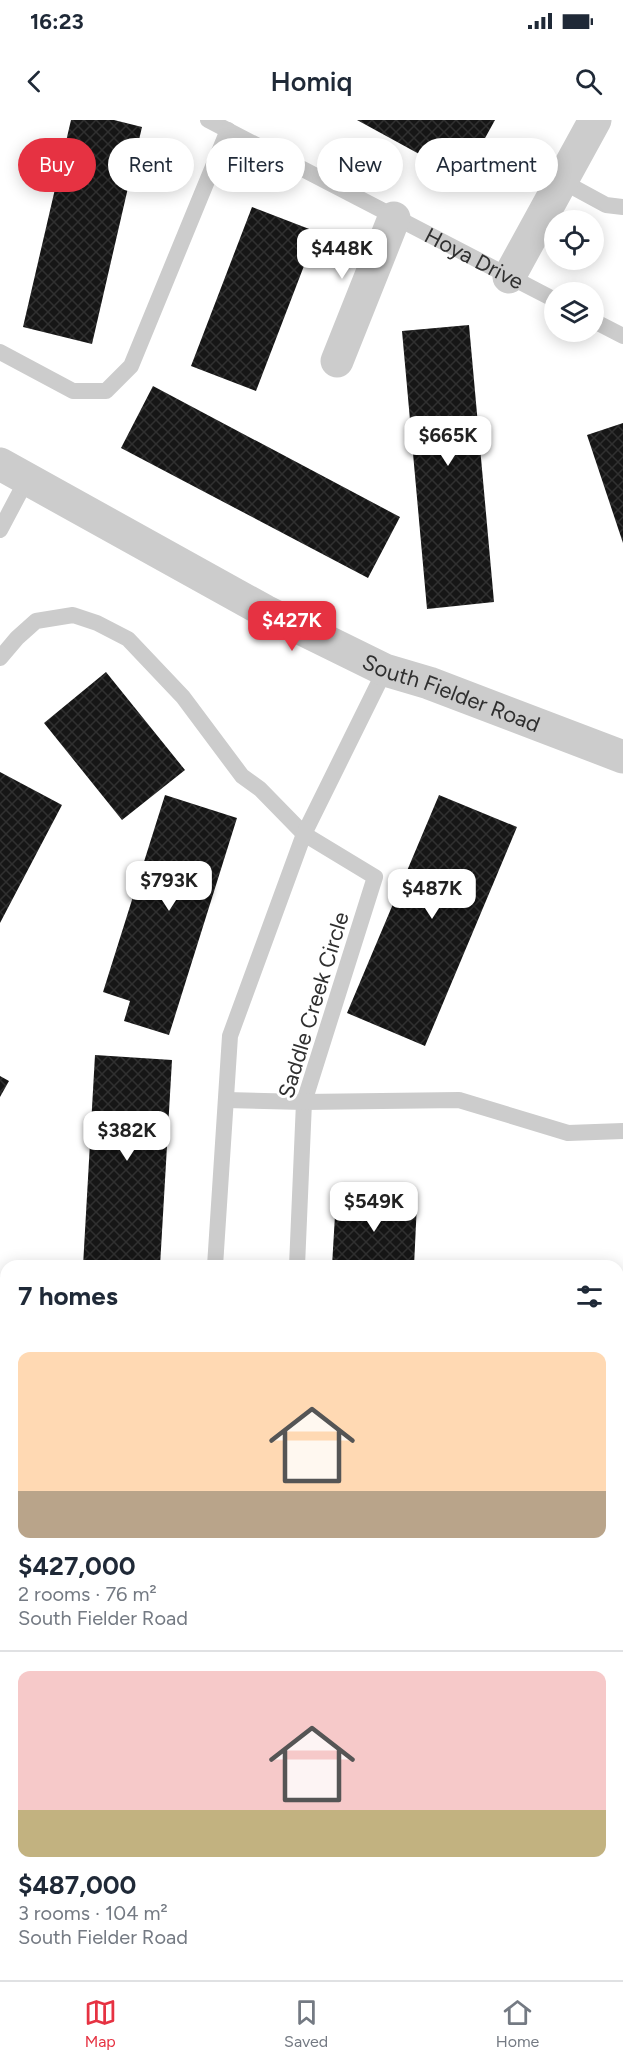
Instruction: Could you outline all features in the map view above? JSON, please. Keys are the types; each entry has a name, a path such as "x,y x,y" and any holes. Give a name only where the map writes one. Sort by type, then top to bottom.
{"street":[{"path":"509,276 595,120"},
{"path":"337,362 394,218"},
{"name":"South Fielder Road","path":"14,471 265,611 386,670 429,683 623,757"}],"lane":[{"name":"Hoya Drive","path":"208,120 544,294"},
{"path":"0,352 73,391 105,391 131,366 228,130"},
{"path":"561,180 606,205 623,207"},
{"path":"604,326 623,336"},
{"path":"0,530 14,471"},
{"name":"Saddle Creek Circle","path":"0,658 36,621 73,615 97,623 128,639 183,697 242,776 260,789 304,834 375,877 304,1102 297,1260"},
{"path":"215,1260 230,1036 304,834 386,670"},
{"path":"226,1100 304,1102 459,1100 568,1133 623,1131"}],"building":[{"path":"71,120 114,120 142,127 139,138 108,138 108,192 127,192 92,344 23,327 54,192 96,192 96,138 67,138"},
{"path":"357,120 495,120 485,138 415,138 415,152 403,145 403,138 390,138"},
{"path":"252,207 317,232 256,391 191,366"},
{"path":"469,325 494,602 427,609 402,331"},
{"path":"153,386 400,517 368,578 121,448"},
{"path":"623,423 623,543 587,435"},
{"path":"106,672 185,770 122,820 44,723"},
{"path":"0,772 62,805 0,923"},
{"path":"165,795 237,818 169,1035 124,1021 130,1001 103,992"},
{"path":"439,795 517,827 425,1046 347,1013"},
{"path":"95,1055 172,1060 160,1260 83,1260"},
{"path":"0,1076 9,1081 0,1097"},
{"path":"336,1198 417,1203 414,1260 332,1260"}]}
